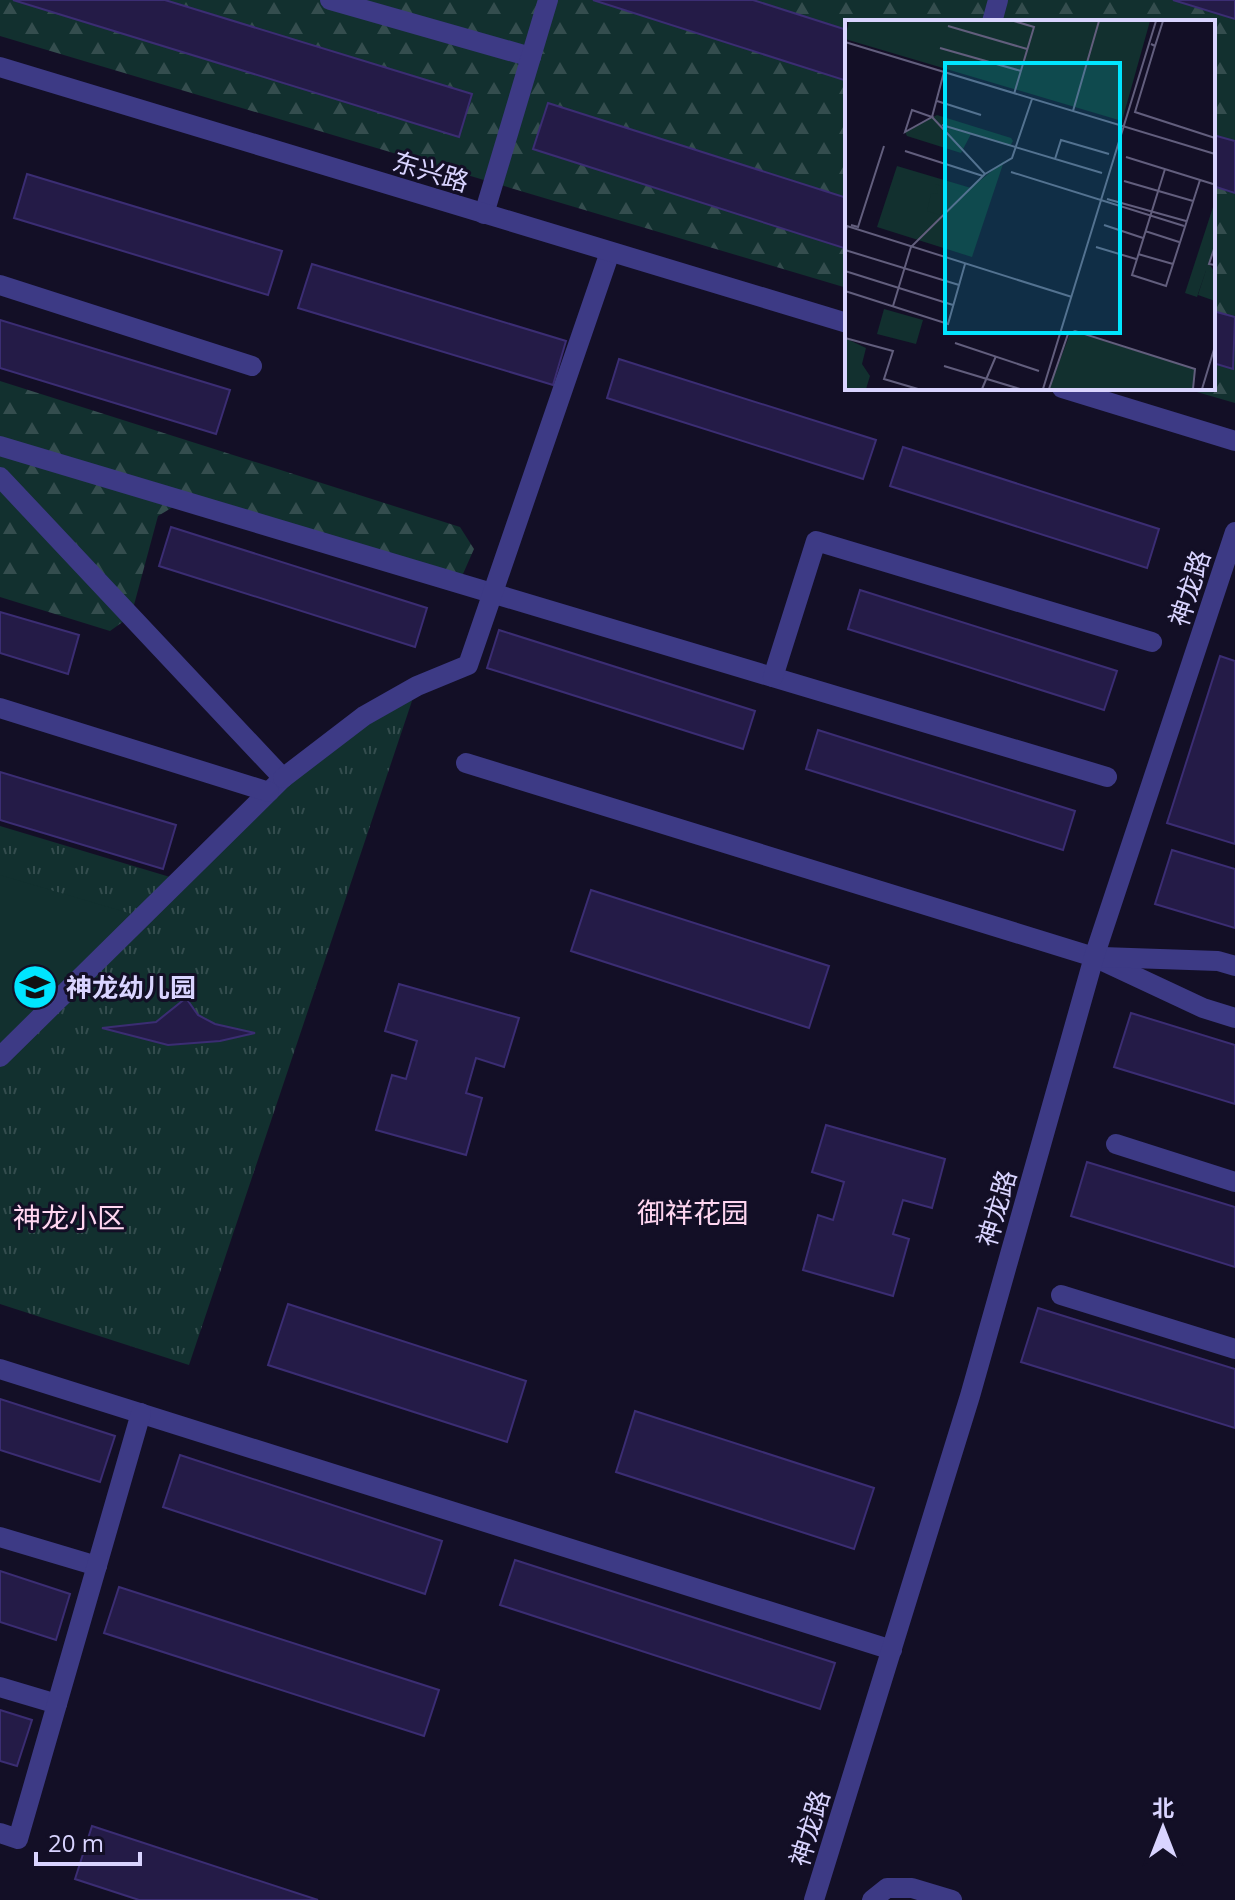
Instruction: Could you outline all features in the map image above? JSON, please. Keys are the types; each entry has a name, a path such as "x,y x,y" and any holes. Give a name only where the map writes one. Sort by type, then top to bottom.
{"street":[{"path":"330,0 531,57"},
{"path":"484,214 548,0"},
{"path":"993,20 998,0"},
{"name":"东兴路","path":"0,67 845,322"},
{"path":"0,1057 276,785 364,716 417,686 468,665 610,252"},
{"path":"0,285 252,366"},
{"path":"1069,390 1235,441"},
{"path":"0,446 1107,777"},
{"path":"0,477 276,785"},
{"name":"神龙路","path":"814,1900 970,1396 1094,957 1235,532"},
{"path":"773,677 816,541 1152,642"},
{"path":"0,708 276,785"},
{"path":"466,763 1094,957 1203,1008 1235,1018"},
{"path":"1094,957 1218,961 1235,966"},
{"path":"1116,1144 1235,1182"},
{"path":"1061,1295 1235,1349"},
{"path":"0,1369 892,1650"},
{"path":"0,1833 18,1839 141,1413"},
{"path":"0,1537 97,1566"},
{"path":"0,1687 57,1704"},
{"path":"872,1900 887,1888 912,1888 952,1900"}],"green space":[{"path":"0,0 1235,0 1235,403 1190,390 1215,390 1215,20 845,20 845,287 0,36"},
{"path":"0,381 460,527 474,549 459,583 183,501 158,516 131,616 110,631 0,597"},
{"path":"417,686 189,1365 0,1304 0,826 180,880 283,778"},
{"name":"神龙幼儿园","path":"0,875 142,917 0,1057"}],"building":[{"path":"13,0 165,0 472,94 459,137"},
{"path":"593,0 753,0 845,29 845,80"},
{"path":"1173,0 1235,0 1235,19"},
{"path":"548,103 845,197 845,248 533,149"},
{"path":"1215,136 1235,141 1235,193 1215,187"},
{"path":"27,174 282,251 268,295 14,218"},
{"path":"312,264 566,341 553,385 298,308"},
{"path":"1215,312 1235,317 1233,369 1215,364"},
{"path":"0,320 230,390 216,434 0,368"},
{"path":"619,359 876,440 863,479 607,398"},
{"path":"903,447 1159,529 1147,568 890,486"},
{"path":"171,527 427,608 415,647 159,566"},
{"path":"860,590 1117,671 1104,710 848,629"},
{"path":"0,612 79,635 68,674 0,653"},
{"path":"499,630 755,711 743,749 487,668"},
{"path":"1220,656 1235,661 1235,844 1167,823"},
{"path":"818,730 1075,811 1063,850 806,769"},
{"path":"0,772 176,825 163,869 0,820"},
{"path":"1172,850 1235,869 1235,928 1155,904"},
{"path":"591,890 829,966 809,1028 571,951"},
{"path":"399,984 519,1018 504,1067 476,1058 466,1093 482,1098 466,1155 376,1130 392,1075 406,1079 417,1041 385,1031"},
{"path":"186,998 198,1015 215,1024 255,1033 220,1041 168,1045 102,1028 156,1022"},
{"path":"1131,1013 1235,1045 1235,1104 1114,1067"},
{"path":"826,1125 945,1159 932,1208 903,1200 893,1234 909,1239 893,1296 803,1270 818,1215 833,1220 844,1182 812,1172"},
{"path":"1087,1162 1235,1207 1235,1267 1071,1216"},
{"path":"288,1304 526,1381 507,1442 268,1365"},
{"path":"1038,1308 1235,1369 1235,1428 1021,1362"},
{"path":"0,1399 115,1436 100,1482 0,1450"},
{"path":"635,1411 874,1488 854,1549 616,1472"},
{"path":"180,1455 442,1541 425,1594 163,1507"},
{"path":"515,1560 835,1663 820,1709 500,1605"},
{"path":"0,1571 70,1594 56,1640 0,1622"},
{"path":"119,1587 439,1690 424,1736 104,1633"},
{"path":"0,1710 32,1720 17,1766 0,1761"},
{"path":"92,1826 318,1900 139,1900 75,1879"}],"place":[{"name":"神龙幼儿园","path":"35,987"}],"district":[{"name":"御祥花园","path":"693,1212"},
{"name":"神龙小区","path":"69,1217"}]}
